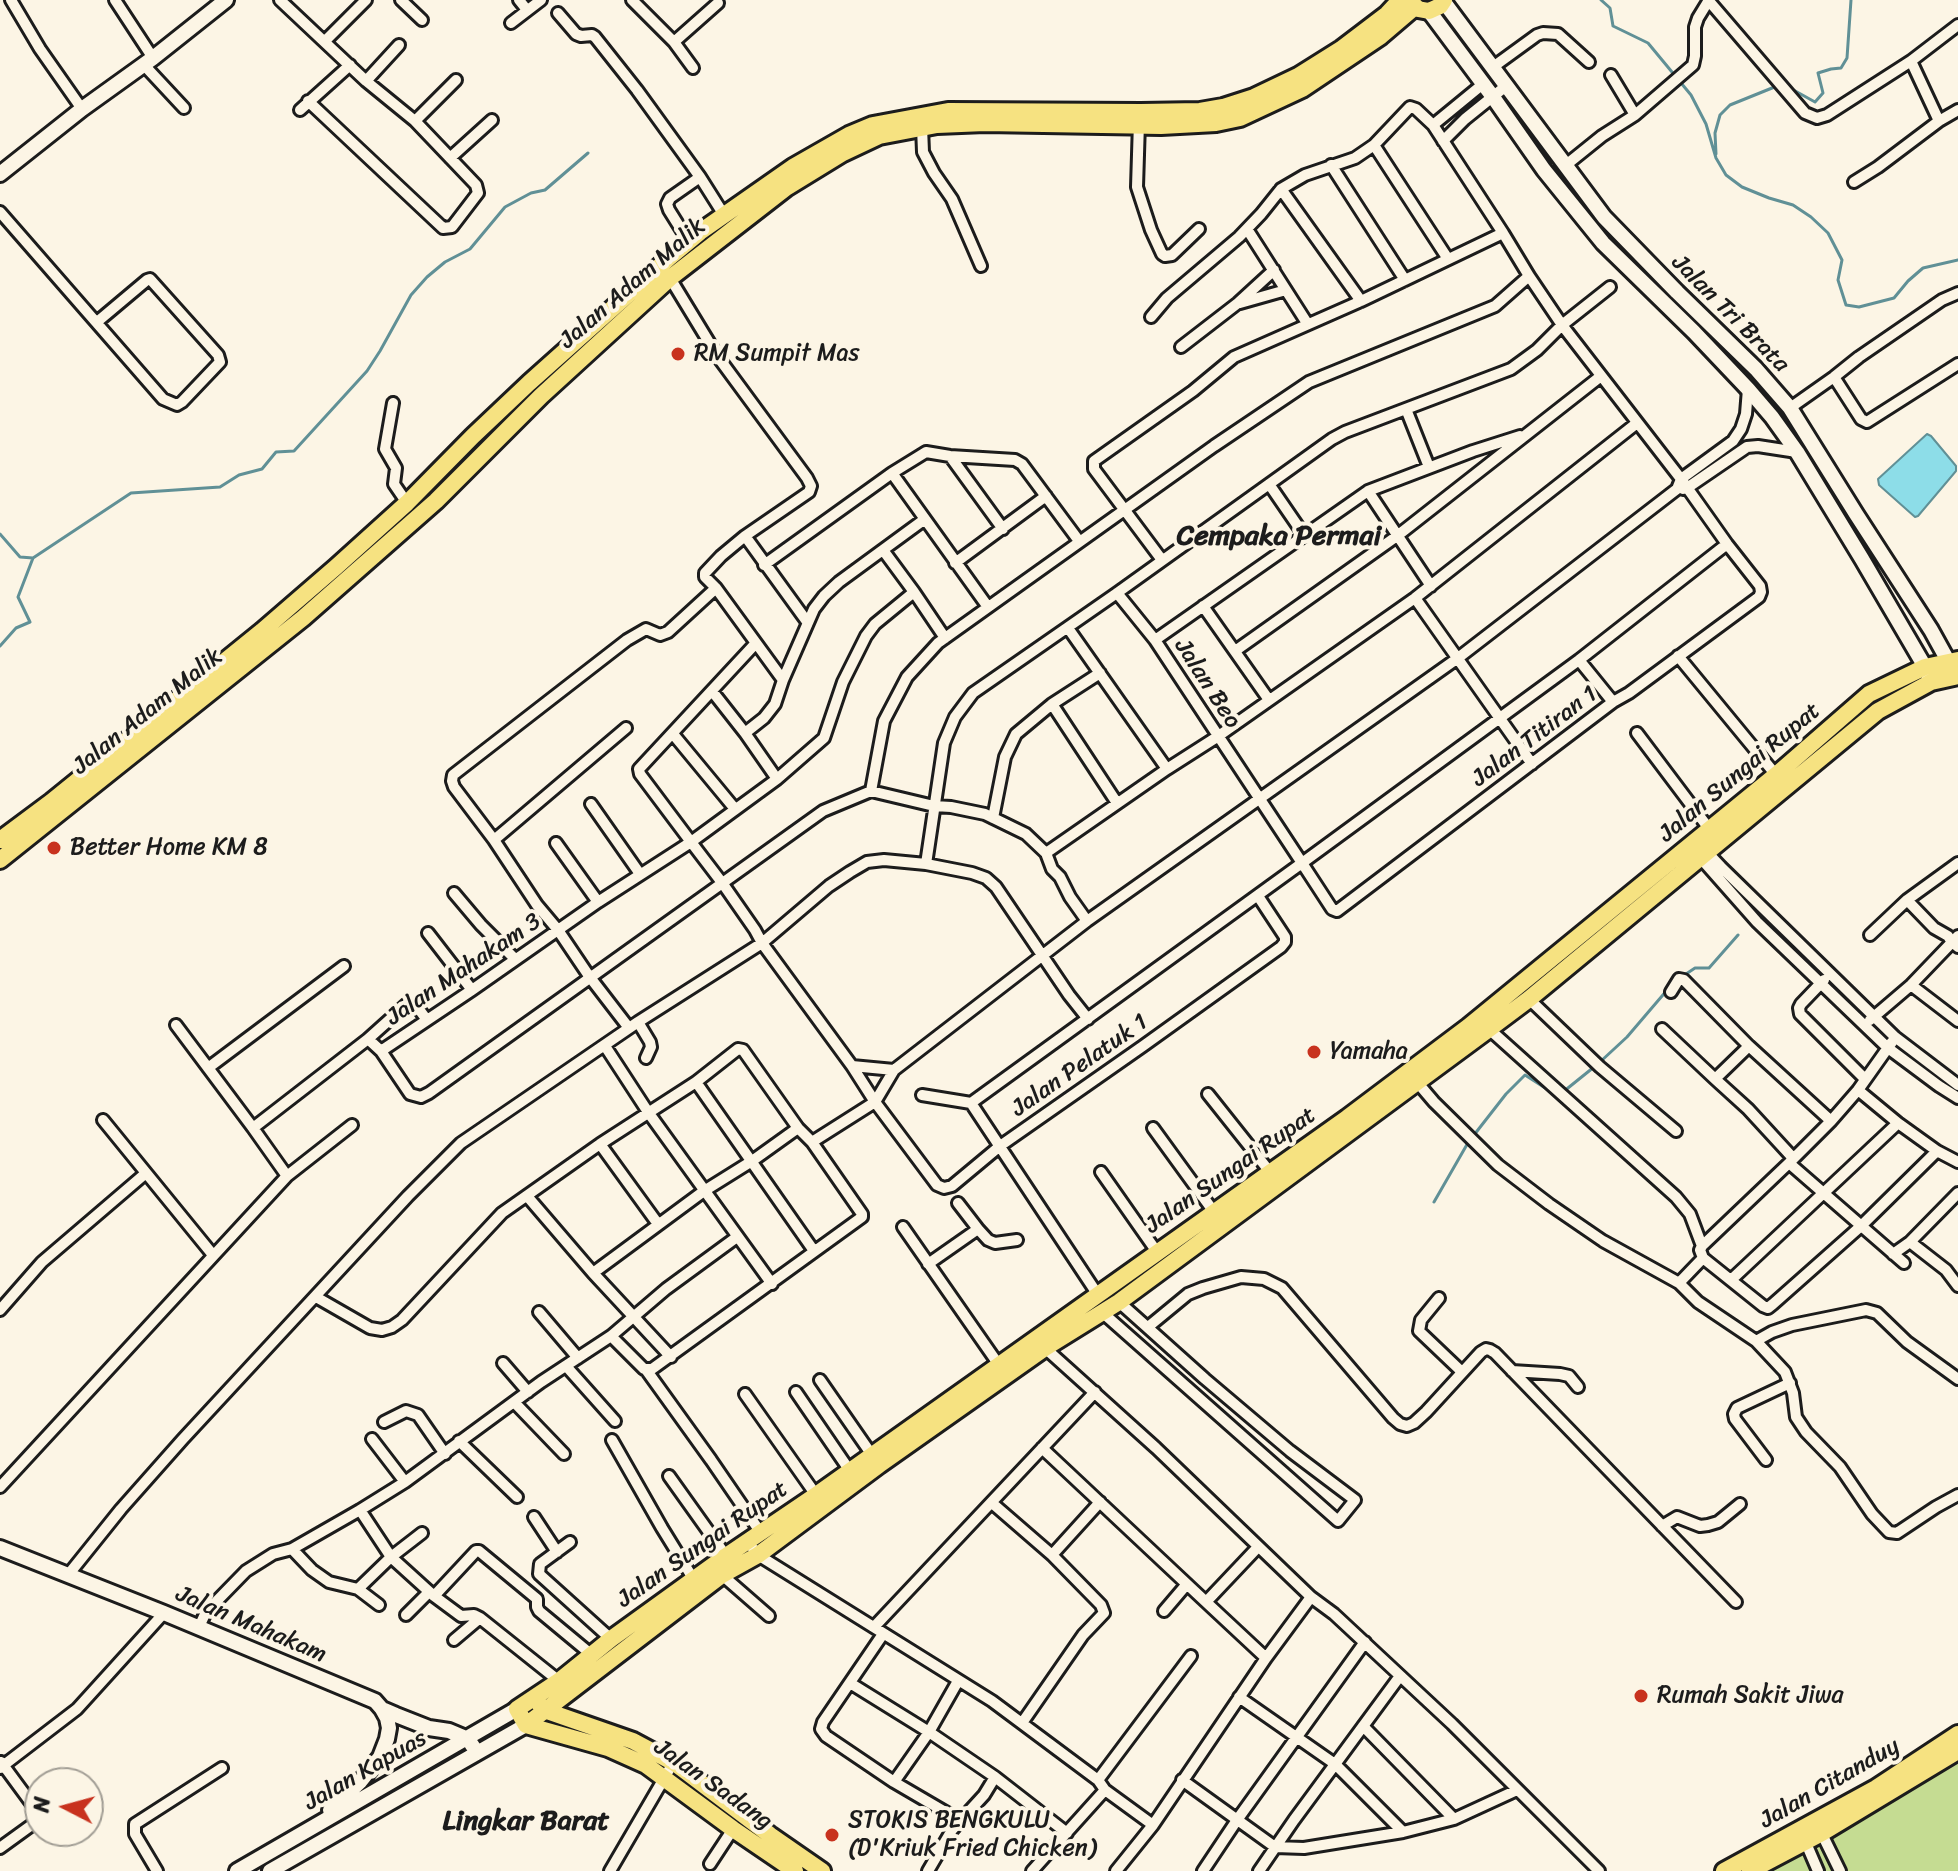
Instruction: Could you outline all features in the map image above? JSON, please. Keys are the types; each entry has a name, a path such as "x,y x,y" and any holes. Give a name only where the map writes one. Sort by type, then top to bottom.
{"main road":[{"name":"Jalan Adam Malik","path":"0,840 262,631 407,503 473,436 535,389 674,268 734,230 786,188 843,153 879,136 937,125 1140,119 1211,109 1278,87 1341,49 1387,14 1424,3"},
{"name":"Jalan Adam Malik","path":"674,268 689,242 724,215 793,167 873,125 948,111 1140,119"},
{"path":"724,215 734,230"},
{"name":"Jalan Adam Malik","path":"0,860 303,618 436,501 535,389"},
{"name":"Jalan Sungai Rupat","path":"517,1709 539,1703 722,1575 816,1495 872,1455 1119,1302 1529,999 1869,694 1955,668"},
{"name":"Jalan Sungai Rupat","path":"526,1725 539,1703 559,1681 611,1639 726,1556 756,1543 954,1404 999,1365 1347,1118 1928,674"},
{"path":"539,1703 633,1741 673,1763 822,1871"},
{"path":"517,1709 526,1725"},
{"name":"Jalan Sadang","path":"526,1725 608,1748 646,1765 793,1870"},
{"name":"Jalan Citanduy","path":"1819,1827 1958,1734"},
{"name":"Jalan Citanduy","path":"1750,1871 1803,1836 1958,1751"},
{"name":"Jalan Citanduy","path":"1724,1871 1803,1836"}],"street":[{"path":"11,0 40,49 82,109"},
{"path":"115,0 149,61 184,108"},
{"path":"280,0 366,81 415,121 479,190 452,227 443,228 308,101"},
{"path":"325,41 366,0"},
{"path":"401,0 422,20"},
{"path":"519,0 527,10"},
{"path":"511,23 541,0"},
{"path":"632,0 674,42 693,68"},
{"path":"1566,165 1635,115 1693,65 1695,27 1709,0 1805,113 1817,118 1827,115 1911,61 1958,25"},
{"path":"2,168 149,61 219,2"},
{"path":"674,42 718,3"},
{"name":"Jalan Tri Brata","path":"1424,3 1493,67 1604,217 1756,369 1790,408 1955,668"},
{"name":"Jalan Tri Brata","path":"1424,3 1544,170 1603,243 1694,332 1772,417 1841,524 1928,674"},
{"path":"558,13 576,34 595,37 637,90 724,215"},
{"path":"1493,67 1543,33 1558,34 1589,62"},
{"path":"366,81 399,45"},
{"path":"1911,61 1939,121"},
{"path":"300,110 350,65"},
{"path":"1611,75 1635,115"},
{"path":"415,121 456,80"},
{"path":"1433,125 1483,84"},
{"path":"1443,141 1506,86"},
{"path":"922,1095 971,1103 1579,660 1727,544 1562,325 1433,125 1416,109 1410,107 1374,145 1355,158 1305,175 1281,189 1247,229 1167,298 1151,317"},
{"path":"1854,182 1958,110"},
{"path":"1140,119 1137,187 1162,254 1172,255 1199,229"},
{"path":"450,158 492,120"},
{"path":"922,127 923,152 952,199 981,266"},
{"path":"1374,145 1448,259"},
{"path":"1331,165 1405,280"},
{"path":"689,242 667,204 670,198 700,177"},
{"path":"1281,189 1361,301"},
{"path":"0,212 163,399 177,405 182,402 220,362 218,355 150,279 97,322"},
{"path":"1247,229 1307,323"},
{"path":"1162,560 1094,469 1094,461 1193,391 1234,357 1503,233"},
{"path":"674,268 718,357 811,486 809,492 745,536 706,571 705,577 783,680"},
{"path":"1181,347 1238,303 1274,270"},
{"path":"871,791 884,721 907,677 938,643 1309,382 1495,306 1529,276"},
{"path":"926,864 944,743 955,717 973,693 1345,432 1511,369 1610,287"},
{"path":"1238,303 1286,290"},
{"path":"1790,408 1942,300 1958,293"},
{"path":"1694,332 1707,321"},
{"path":"1834,377 1861,419 1867,422 1958,364"},
{"path":"1235,651 1397,536 1601,376"},
{"path":"812,1142 875,1102 894,1070 1087,921 1458,658 1682,485 1733,441 1746,414 1748,389"},
{"path":"393,403 385,449 396,468 394,484 407,503"},
{"path":"1406,409 1429,467"},
{"path":"1046,853 1415,598 1637,423"},
{"path":"1155,640 1368,491 1526,434"},
{"path":"1682,485 1747,447 1797,452"},
{"path":"764,565 926,452 1015,460 1022,464 1079,541"},
{"path":"950,456 1003,529"},
{"path":"892,473 988,607"},
{"path":"1269,484 1304,535"},
{"path":"1368,491 1431,586"},
{"path":"955,563 1046,496"},
{"path":"1841,524 1856,514"},
{"path":"745,733 764,718 775,704 814,609 824,596 925,519"},
{"path":"745,536 808,623"},
{"name":"Jalan Titiran 1","path":"1337,911 1613,702 1759,597 1760,586 1727,544"},
{"path":"883,550 945,638"},
{"path":"646,1058 651,1047 589,976 452,781 453,775 627,640 646,629 660,635 668,632 716,588"},
{"name":"Jalan Mahakam 3","path":"253,1128 368,1039 381,1051 691,842 777,779 824,738 843,682 866,636 875,624 914,592"},
{"name":"Jalan Beo","path":"1117,593 1155,640 1332,909 1337,911"},
{"path":"1415,598 1532,764"},
{"path":"1203,606 1269,700"},
{"path":"1068,628 1167,769"},
{"path":"756,643 639,769 640,774 723,884 875,1102"},
{"path":"1678,656 1776,775"},
{"path":"1579,660 1613,702"},
{"path":"993,818 1005,757 1016,734 1052,704 1100,673"},
{"path":"712,691 777,779"},
{"path":"1052,704 1117,803"},
{"path":"494,840 626,728"},
{"path":"1637,733 1701,845 1757,922 1888,1048 1958,1098"},
{"path":"673,734 735,809"},
{"path":"381,1051 410,1094 421,1097 429,1093 823,811 871,791 985,814 1026,834 1046,853 1052,869 1087,921"},
{"path":"591,804 640,874"},
{"path":"556,843 598,902"},
{"path":"1701,845 1895,1037 1958,1085"},
{"path":"68,1575 173,1451 408,1196 461,1143 633,1025 762,943 829,886 867,862 884,860 926,864 986,878 996,887 1088,1019"},
{"path":"1870,935 1907,900 1958,863"},
{"path":"454,893 515,959"},
{"name":"Jalan Pelatuk 1","path":"875,1102 937,1185 944,1188 952,1186 1000,1146 1281,947 1285,937 1258,896"},
{"path":"1865,1024 1956,941 1934,928 1907,900"},
{"path":"428,933 472,990"},
{"path":"208,1068 344,966"},
{"path":"1830,972 1801,1004 1800,1014 1865,1079"},
{"path":"1671,992 1679,979 1684,980 1749,1046 1831,1121"},
{"path":"1911,985 1958,1021"},
{"path":"1529,999 1600,1067 1676,1131"},
{"path":"368,1039 407,1004 415,1004 427,1020"},
{"path":"176,1025 287,1176"},
{"path":"1489,1029 1676,1197 1690,1214 1702,1246"},
{"path":"1662,1029 1748,1109 1791,1160 1825,1193 1904,1263"},
{"path":"1895,1037 1858,1090 1831,1121 1702,1246 1703,1258 1768,1308 1861,1226 1937,1151"},
{"path":"605,1046 648,1112 772,1284"},
{"path":"1715,1079 1749,1046"},
{"path":"316,1297 370,1328 382,1330 392,1327 502,1213 696,1082 738,1049 743,1050 798,1128 812,1142 862,1216 671,1357 647,1371"},
{"path":"852,1066 894,1070"},
{"path":"696,1082 814,1251"},
{"path":"1417,1082 1498,1165 1572,1222 1679,1283 1698,1302 1756,1341 1785,1372 1793,1393 1796,1417 1806,1432 1840,1467 1872,1514 1889,1532 1897,1533 1958,1495"},
{"path":"1858,1090 1898,1123 1958,1162"},
{"path":"1208,1094 1270,1172"},
{"path":"971,1103 1098,1295"},
{"path":"103,1120 213,1255"},
{"path":"1731,1280 1898,1123"},
{"path":"0,1487 287,1176 352,1125"},
{"path":"593,1273 704,1191 798,1128"},
{"path":"1153,1128 1214,1212"},
{"path":"600,1144 658,1224"},
{"path":"1101,1172 1157,1252"},
{"path":"0,1310 42,1262 146,1173"},
{"path":"1893,1254 1910,1242 1958,1193"},
{"path":"527,1196 671,1357"},
{"path":"958,1203 988,1240 995,1243 1017,1240"},
{"path":"903,1227 999,1365"},
{"path":"928,1264 978,1229"},
{"path":"199,1627 206,1612 246,1571 273,1554 292,1549 405,1482 611,1336 666,1289 737,1237"},
{"path":"1910,1242 1946,1270 1958,1286"},
{"path":"1679,1283 1703,1258"},
{"path":"1148,1327 1188,1294 1241,1277 1264,1279 1282,1288 1400,1424 1407,1426 1414,1423 1481,1352 1486,1349 1495,1353 1736,1602"},
{"path":"1439,1298 1421,1320 1419,1331 1462,1372"},
{"path":"1103,1313 1338,1521 1355,1500 1290,1451 1119,1302"},
{"path":"1756,1341 1792,1325 1866,1310 1877,1313 1907,1342 1958,1379"},
{"path":"539,1312 578,1358"},
{"path":"611,1336 647,1371 694,1435 756,1543 878,1630 992,1701 1153,1825"},
{"path":"1045,1348 1156,1448 1311,1597 1365,1642 1599,1871"},
{"path":"503,1363 528,1392"},
{"path":"566,1366 615,1421"},
{"path":"1512,1371 1569,1376 1578,1387"},
{"path":"820,1380 872,1455"},
{"path":"1766,1460 1734,1414 1737,1408 1790,1383"},
{"path":"796,1392 850,1471"},
{"path":"959,1820 894,1782 822,1733 823,1722 850,1683 878,1630 1095,1392"},
{"path":"745,1394 816,1495"},
{"path":"514,1402 564,1454"},
{"path":"384,1422 406,1411 418,1415 445,1454"},
{"path":"372,1439 405,1482"},
{"path":"612,1440 694,1580"},
{"path":"459,1441 517,1497"},
{"path":"1042,1448 1266,1658"},
{"path":"1277,1469 1290,1451"},
{"path":"669,1476 726,1556"},
{"path":"1052,1555 1100,1502"},
{"path":"992,1503 1052,1555 1101,1605 1104,1613 1083,1635 1022,1723"},
{"path":"1662,1526 1677,1517 1700,1526 1708,1525 1718,1522 1740,1504"},
{"path":"360,1510 391,1557 431,1594 461,1616 480,1618 559,1681"},
{"path":"534,1517 557,1552"},
{"path":"358,1589 422,1533"},
{"path":"570,1542 540,1564 539,1574 611,1639"},
{"path":"1206,1602 1258,1547"},
{"name":"Jalan Mahakam","path":"0,1548 199,1627 378,1705 387,1702 438,1722 472,1745"},
{"path":"292,1549 308,1567 329,1582 358,1589 379,1605"},
{"path":"406,1615 479,1551 537,1599 539,1611 592,1655"},
{"path":"722,1575 769,1616"},
{"path":"1164,1611 1187,1584"},
{"path":"1116,1871 1153,1825 1311,1597"},
{"path":"24,1796 1,1765 77,1709 164,1613"},
{"path":"454,1640 480,1618"},
{"path":"1203,1871 1365,1642"},
{"path":"1098,1780 1191,1656"},
{"path":"1259,1871 1400,1676"},
{"path":"894,1782 929,1732 958,1681"},
{"path":"850,1683 995,1777 1067,1833"},
{"path":"1239,1697 1335,1764 1403,1832"},
{"path":"316,1825 377,1764 389,1728 387,1718 378,1705"},
{"name":"Jalan Kapuas","path":"270,1871 437,1776 517,1709"},
{"name":"Jalan Kapuas","path":"237,1871 316,1825 472,1745 526,1725"},
{"path":"1363,1726 1454,1819"},
{"path":"610,1871 673,1763"},
{"path":"157,1871 135,1834 135,1824 222,1768"},
{"path":"928,1871 959,1820 984,1795 995,1777"},
{"path":"1182,1780 1275,1847 1304,1848 1403,1832 1454,1819 1517,1790"},
{"path":"1032,1871 1105,1790"},
{"path":"1819,1827 1840,1871"},
{"path":"0,1848 24,1829"},
{"path":"710,1864 733,1829"},
{"path":"1803,1836 1818,1871"}],"green space":[{"path":"1958,1760 1958,1871 1763,1871"}],"water":[{"path":"1927,434 1956,466 1956,471 1915,517 1879,485 1878,479"}],"waterway":[{"path":"1601,0 1610,8 1613,26 1648,43 1691,95 1726,175 1742,187 1793,205 1828,233 1842,260 1838,280 1846,305 1859,307 1894,298 1923,268 1958,260"},
{"path":"1788,87 1815,102 1823,93 1818,73 1841,68 1847,58 1851,0"},
{"path":"1716,154 1715,133 1720,115 1730,105 1777,86"},
{"path":"0,534 20,557 33,558 131,493 220,487 239,475 262,469 276,452 294,451 367,371 411,295 427,277 445,262 470,249 505,207 531,193 545,190 588,153"},
{"path":"0,646 16,628 30,622 18,597 33,558"},
{"path":"1683,976 1695,968 1709,968 1738,935"},
{"path":"1600,1062 1627,1037 1668,989"},
{"path":"1563,1092 1594,1067"},
{"path":"1474,1135 1525,1075 1553,1093"},
{"path":"1434,1202 1469,1141"}],"place":[{"name":"RM Sumpit Mas","path":"678,354"},
{"name":"Better Home KM 8","path":"54,848"},
{"name":"Yamaha","path":"1314,1052"},
{"name":"Rumah Sakit Jiwa","path":"1641,1696"},
{"name":"STOKIS BENGKULU (D'Kriuk Fried Chicken)","path":"832,1835"}],"district":[{"name":"Cempaka Permai","path":"1279,537"},
{"name":"Lingkar Barat","path":"526,1822"}]}
